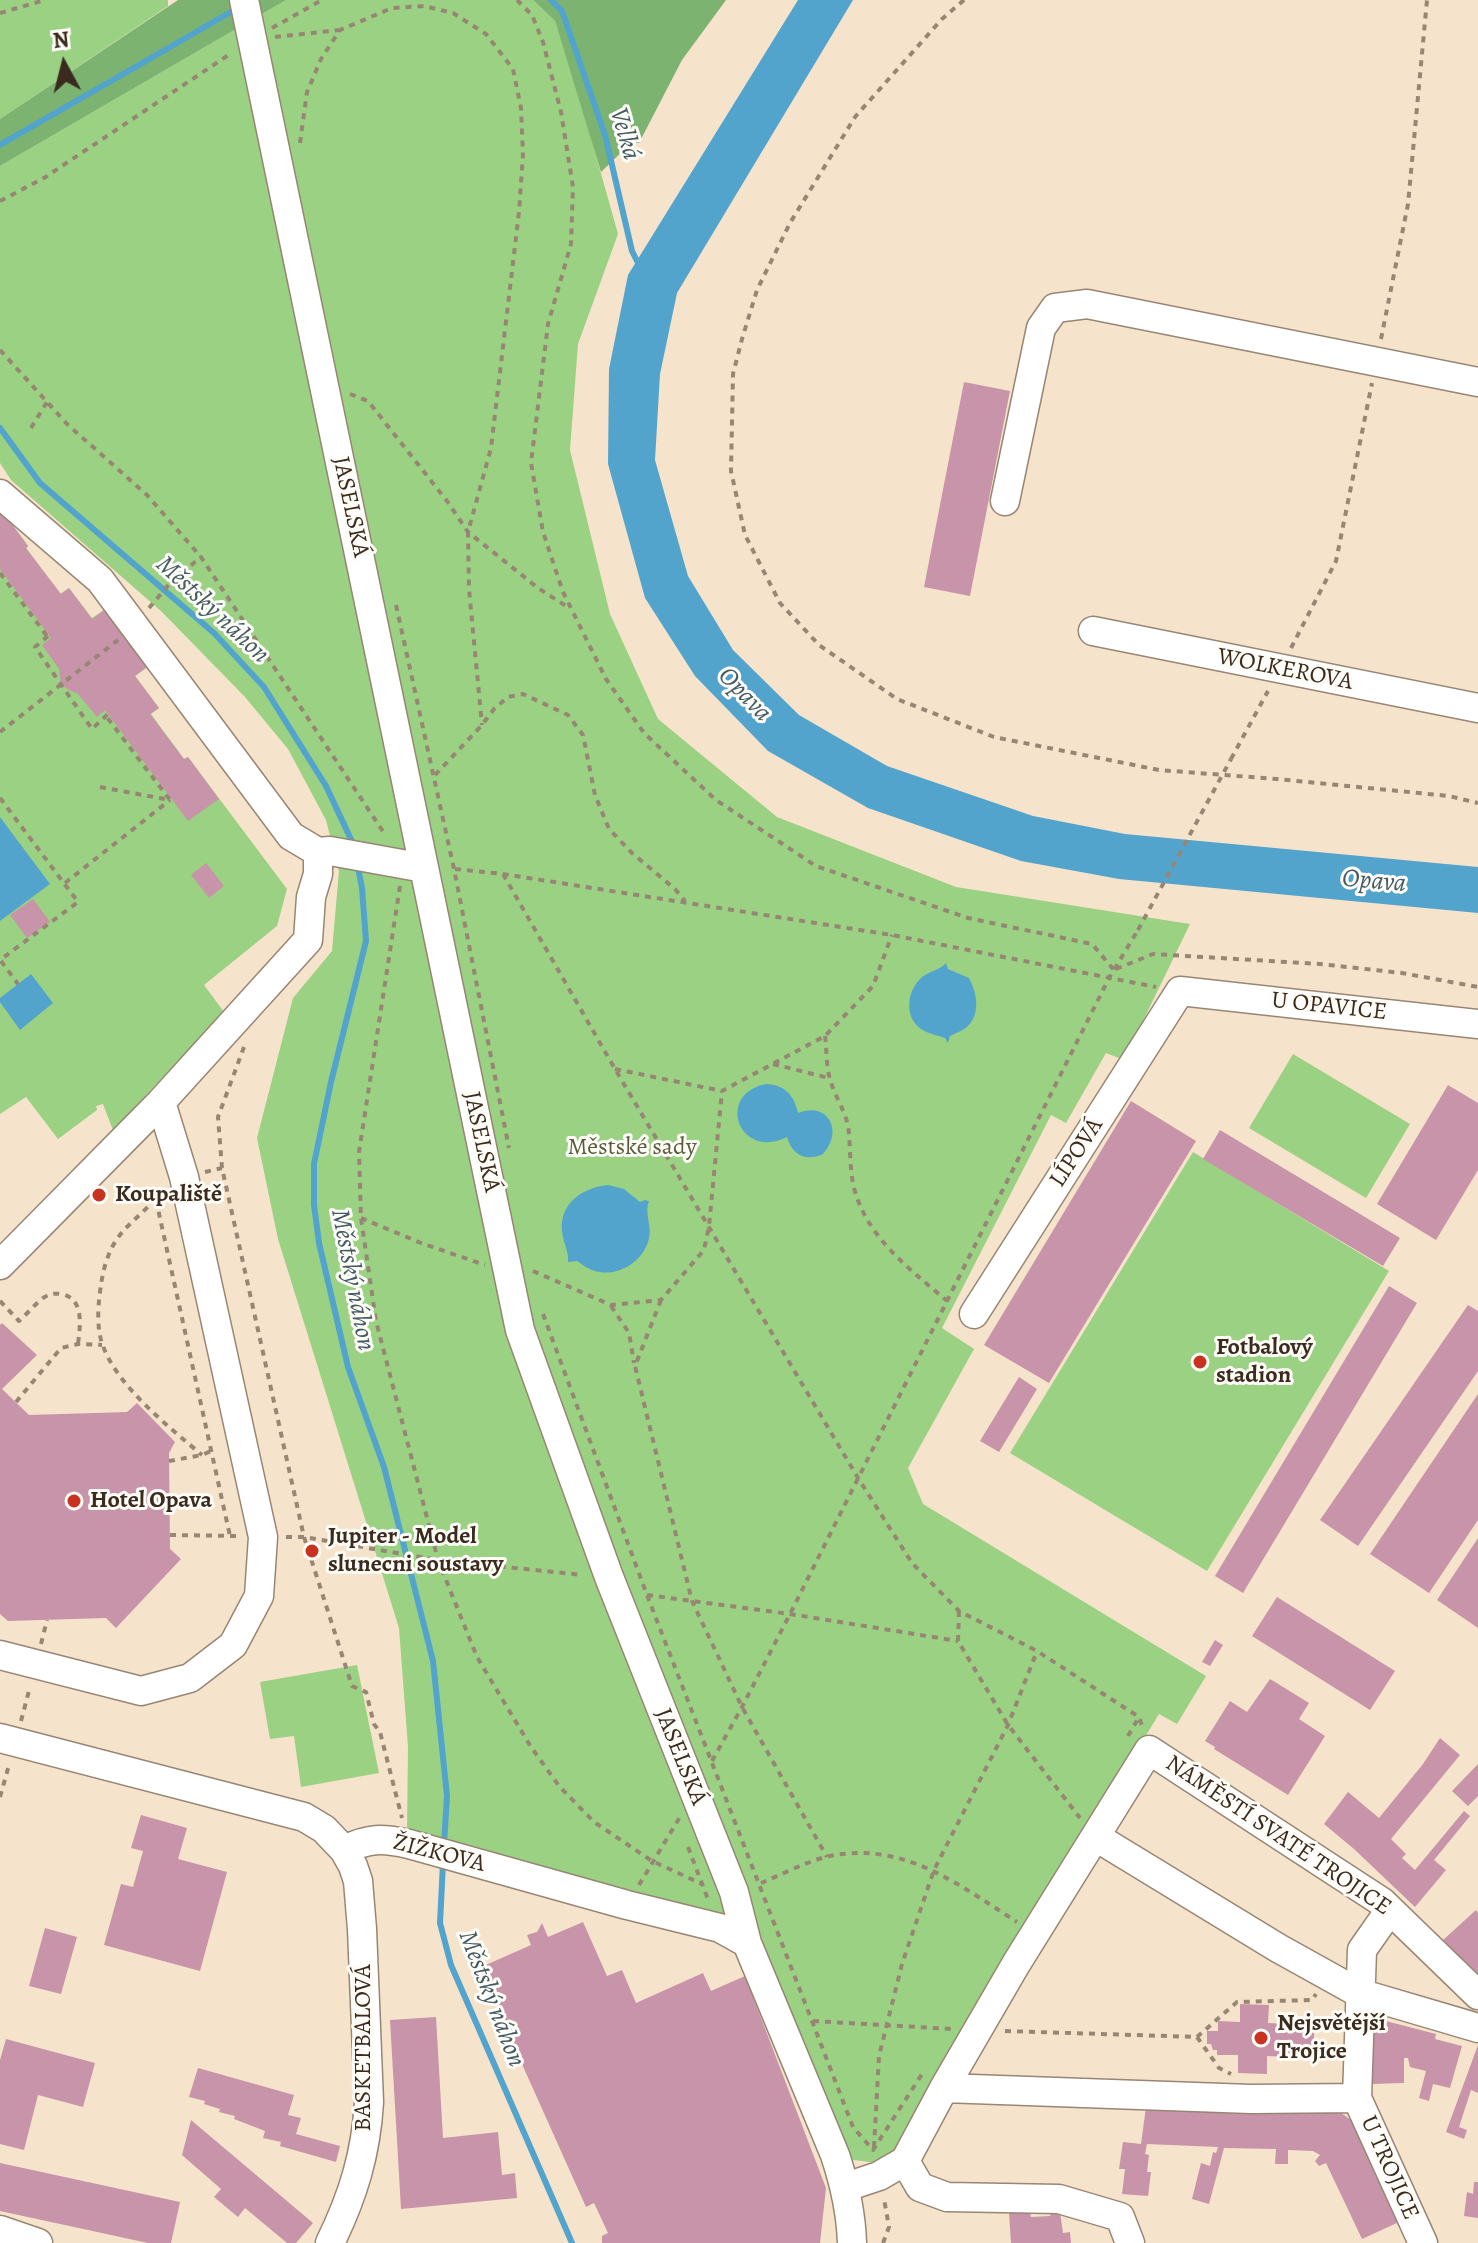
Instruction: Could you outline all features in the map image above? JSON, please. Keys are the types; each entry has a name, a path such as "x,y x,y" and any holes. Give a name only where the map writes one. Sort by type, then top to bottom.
{"street":[{"name":"JASELSKÁ","path":"244,0 404,864 520,1270 520,1330 609,1577 734,1891 747,1943 846,2187 852,2243"},
{"path":"1005,501 1041,328 1055,308 1087,304 1478,382"},
{"path":"0,494 143,615 291,836 329,852 404,864"},
{"name":"WOLKEROVA","path":"1093,631 1478,708"},
{"path":"0,1265 161,1102 308,940 311,897 329,852"},
{"name":"U OPAVICE","path":"1180,991 1478,1024"},
{"name":"LÍPOVÁ","path":"974,1314 1180,991"},
{"path":"0,1655 141,1691 190,1678 233,1645 259,1596 263,1537 184,1177 161,1102"},
{"path":"8,1740 304,1817 324,1829 344,1850"},
{"name":"NÁMĚSTÍ SVATÉ TROJICE","path":"905,2161 934,2079 968,2023 1036,1934 1088,1827 1137,1746 1382,1902 1478,1995"},
{"path":"1088,1827 1265,1940 1359,1993 1478,2028"},
{"name":"ŽIŽKOVA","path":"344,1850 376,1839 409,1844 720,1928 747,1943"},
{"name":"BASKETBALOVÁ","path":"330,2243 360,2170 367,2131 377,1996 361,1900 353,1866 344,1850"},
{"name":"U TROJICE","path":"1390,1910 1362,1950 1357,2098 1423,2243"},
{"path":"934,2079 1251,2099 1357,2098"},
{"path":"846,2187 879,2176 905,2161 920,2187 947,2197 1059,2199 1120,2217 1130,2243"},
{"path":"0,2230 38,2243"}],"path":[{"path":"0,13 45,0"},
{"path":"0,201 44,178 252,34 322,0"},
{"path":"517,0 532,15 543,42 561,112 573,187 571,244 548,324 531,463 543,532 563,592 606,679 644,733 716,800 816,866 968,918 1092,944 1114,970"},
{"path":"964,0 942,19 855,117 790,223 757,290 742,339 733,374 731,471 745,535 780,603 819,645 897,699 994,737 1159,770 1449,796 1478,803"},
{"path":"638,1885 742,1707 1109,978 1138,930 1336,561 1408,204 1427,0"},
{"path":"252,34 340,30 392,8 424,6 453,13 486,34 513,69 521,108 523,155 516,243 491,448 468,532 469,589 482,725"},
{"path":"300,147 307,92 321,59 340,30"},
{"path":"0,350 67,424 147,495 201,557 404,864 359,1152 361,1218 376,1321 438,1560 477,1657 531,1747 559,1786 594,1822 652,1861 702,1885"},
{"path":"354,409 350,394 368,401 468,532 538,588 571,609"},
{"path":"31,428 47,402"},
{"path":"0,732 143,615 171,582 201,557"},
{"path":"0,573 48,635 35,647 92,729 107,715 170,800"},
{"path":"396,601 454,869 509,1148"},
{"path":"434,776 508,697 523,694 568,715 583,735 595,795 609,829 687,903"},
{"path":"100,787 170,800"},
{"path":"0,798 78,902 0,960 18,984"},
{"path":"65,883 170,800"},
{"path":"454,869 892,935 1180,991"},
{"path":"503,874 615,1069 858,1478 912,1563 959,1611 1037,1651 1139,1717"},
{"path":"615,1069 722,1091 825,1036 873,986 892,935"},
{"path":"1114,970 1153,954 1320,964 1402,973 1478,987"},
{"path":"825,1036 829,1078 847,1123 854,1189 862,1209 888,1250 947,1301"},
{"path":"245,1042 218,1117 222,1168 304,1537 352,1686 366,1692 374,1724 380,1732 409,1844"},
{"path":"773,1063 829,1078"},
{"path":"635,1366 661,1300 704,1250 722,1091"},
{"path":"202,1455 159,1419 119,1375 102,1345 97,1306 103,1270 118,1239 156,1200 165,1182 222,1168"},
{"path":"156,1200 230,1536"},
{"path":"361,1218 481,1265 520,1270 611,1305 661,1300"},
{"path":"520,1270 536,1282"},
{"path":"0,1301 19,1321 45,1296 55,1293 68,1295 81,1318 78,1344"},
{"path":"540,1304 647,1595 712,1760 734,1891 813,2021 853,2127 873,2150"},
{"path":"611,1305 629,1333 692,1601 742,1707 827,1857"},
{"path":"16,1402 61,1348 78,1344 102,1345"},
{"path":"169,1461 211,1451"},
{"path":"170,1535 263,1537"},
{"path":"304,1537 438,1560 609,1577 647,1595 958,1641"},
{"path":"959,1611 958,1641 1008,1725 1088,1827"},
{"path":"873,2150 879,2056 902,1964 934,1870 1008,1725 1037,1651"},
{"path":"0,1797 8,1740 35,1665"},
{"path":"1137,1746 1139,1717"},
{"path":"1137,1746 1139,1717"},
{"path":"734,1891 827,1857 856,1852 884,1855 934,1870 1036,1934"},
{"path":"813,2021 950,2029 968,2023 1197,2037 1237,2002 1312,2000 1330,1977"},
{"path":"950,2029 968,2023"},
{"path":"1197,2037 1219,2068 1251,2083 1251,2099"},
{"path":"873,2150 934,2079"},
{"path":"883,2243 889,2227 884,2198"}],"green space":[{"path":"0,0 168,0 168,6 0,119"},
{"path":"178,0 286,0 0,166 0,119"},
{"name":"Městské sady","path":"286,0 533,0 555,21 618,234 578,344 570,450 610,614 658,719 777,817 956,887 1190,924 1124,1060 1106,1053 1066,1123 1051,1115 942,1328 974,1349 908,1468 923,1504 1206,1676 1177,1724 1159,1714 893,2152 878,2163 853,2160 836,2141 756,1925 407,1832 408,1747 399,1628 278,1239 257,1138 293,998 332,951 339,871 326,820 288,749 245,697 162,612 11,480 0,463 0,166"},
{"path":"533,0 726,0 682,60 639,143 631,143 601,172 555,21"},
{"path":"0,508 60,594 69,588 92,618 107,608 150,665 135,676 159,708 151,714 184,759 188,757 287,889 277,926 204,985 224,1012 113,1130 103,1104 96,1106 97,1110 58,1139 26,1097 0,1114"},
{"path":"1293,1054 1410,1124 1366,1198 1249,1128"},
{"name":"Fotbalový stadion","path":"1193,1152 1389,1271 1207,1571 1010,1453"},
{"path":"357,1665 379,1773 301,1787 294,1736 270,1739 260,1682"}],"water":[{"name":"Opava","path":"798,0 853,0 677,293 660,374 655,460 688,576 733,650 799,715 887,766 1033,816 1125,834 1478,867 1478,913 1119,879 1021,861 868,808 768,751 695,676 645,598 608,464 609,369 628,275"},
{"path":"0,817 50,884 0,921"},
{"path":"946,963 948,969 969,978 976,1003 971,1022 950,1036 948,1043 945,1038 927,1032 916,1024 909,1004 912,991 920,979"},
{"path":"31,974 53,1003 20,1030 0,998"},
{"path":"766,1084 788,1092 798,1113 818,1111 830,1120 832,1136 823,1154 805,1157 792,1148 787,1137 770,1142 756,1140 746,1133 739,1123 741,1100 750,1090"},
{"path":"608,1185 624,1189 640,1202 649,1201 650,1233 647,1246 637,1259 624,1269 608,1273 594,1271 577,1261 568,1262 562,1226 563,1216 572,1200 588,1190"}],"building":[{"path":"964,382 1010,391 970,596 924,587"},
{"path":"0,508 61,594 69,588 92,619 107,608 150,665 135,676 159,708 150,714 184,759 188,757 219,799 188,821 105,710 97,717 78,694 61,684 59,669 42,645 51,638 0,569"},
{"path":"206,863 224,886 209,898 191,875"},
{"path":"33,899 50,922 27,938 10,915"},
{"path":"1448,1085 1478,1103 1478,1170 1436,1240 1377,1204"},
{"path":"1131,1101 1196,1141 1049,1383 984,1345"},
{"path":"1220,1130 1400,1238 1383,1266 1203,1159"},
{"path":"1389,1286 1417,1303 1243,1593 1215,1576"},
{"path":"1468,1305 1478,1311 1478,1371 1358,1546 1320,1520"},
{"path":"2,1323 37,1355 2,1389 29,1415 127,1412 137,1403 175,1442 169,1453 170,1549 181,1559 116,1628 106,1618 8,1621 0,1614"},
{"path":"1019,1377 1037,1389 999,1452 980,1441"},
{"path":"1478,1394 1478,1520 1429,1593 1370,1554"},
{"path":"1478,1538 1478,1628 1437,1600"},
{"path":"1277,1597 1395,1671 1370,1710 1252,1636"},
{"path":"1215,1640 1223,1645 1210,1666 1202,1662"},
{"path":"1270,1679 1309,1703 1299,1719 1325,1736 1288,1795 1205,1741 1230,1701 1247,1712"},
{"path":"1440,1738 1460,1755 1391,1839 1406,1854 1402,1858 1415,1870 1464,1811 1470,1816 1434,1860 1446,1870 1415,1907 1324,1824 1348,1792 1379,1818"},
{"path":"1478,1764 1478,1796 1468,1806 1452,1791"},
{"path":"141,1815 187,1828 178,1859 227,1872 200,1971 104,1945 121,1884 133,1887 143,1851 131,1848"},
{"path":"1476,1910 1478,1913 1478,1978 1443,1940"},
{"path":"583,1922 607,1976 622,1970 636,2003 703,1973 711,1991 745,1976 826,2188 820,2243 602,2243 602,2236 608,2233 594,2203 586,2207 479,1968 531,1945 527,1935 537,1932 542,1923 548,1937"},
{"path":"45,1928 77,1937 61,1994 29,1986"},
{"name":"Nejsvětější Trojice","path":"1240,2004 1269,2005 1268,2023 1289,2024 1294,2030 1314,2030 1314,2052 1293,2051 1288,2057 1267,2056 1267,2074 1238,2073 1238,2055 1217,2055 1217,2050 1207,2044 1207,2031 1218,2031 1218,2021 1240,2022"},
{"path":"436,2017 443,2138 498,2132 502,2175 515,2173 517,2198 401,2209 390,2020"},
{"path":"1378,2019 1436,2034 1435,2039 1462,2046 1450,2088 1433,2084 1429,2101 1419,2098 1426,2071 1410,2067 1408,2058 1404,2058 1404,2083 1372,2084 1371,2024"},
{"path":"6,2039 95,2063 83,2107 38,2095 24,2150 0,2144 0,2060"},
{"path":"1478,2045 1478,2093 1471,2090 1459,2127 1467,2130 1464,2139 1446,2132"},
{"path":"198,2068 294,2095 288,2115 301,2118 296,2134 340,2146 336,2162 280,2146 281,2142 263,2138 265,2131 234,2119 235,2116 219,2112 220,2109 204,2104 205,2101 189,2097"},
{"path":"1146,2107 1341,2113 1351,2120 1399,2222 1362,2239 1326,2163 1319,2166 1315,2161 1320,2155 1313,2151 1288,2150 1288,2164 1275,2164 1276,2149 1224,2148 1209,2204 1192,2199 1201,2163 1210,2166 1213,2152 1216,2153 1218,2147 1147,2144 1147,2172 1151,2172 1148,2196 1122,2194 1125,2169 1119,2169 1123,2142 1141,2144"},
{"path":"191,2120 313,2223 296,2243 287,2243 245,2208 238,2217 214,2197 221,2189 182,2155"},
{"path":"0,2163 180,2202 171,2243 148,2243 0,2211"},
{"path":"1474,2182 1478,2182 1478,2218 1464,2216 1467,2192 1473,2194"},
{"path":"1025,2205 1026,2213 1030,2212 1031,2217 1060,2212 1063,2233 1070,2232 1071,2243 1011,2243 1009,2213 1014,2213 1014,2206"}],"waterway":[{"name":"Velká","path":"551,0 562,11 605,135 632,251 640,267"},
{"name":"Velká","path":"0,145 236,9"},
{"name":"Městský náhon","path":"0,428 40,483 214,633 264,687 326,786 355,848"},
{"name":"Městský náhon","path":"357,863 366,941 314,1164 314,1205 319,1243 348,1367 384,1467 433,1661 447,1796 444,1844"},
{"name":"Městský náhon","path":"443,1863 440,1923 451,1965 572,2243"}],"place":[{"name":"Koupaliště","path":"99,1195"},
{"name":"Fotbalový stadion","path":"1200,1362"},
{"name":"Hotel Opava","path":"74,1501"},
{"name":"Jupiter - Model slunecni soustavy","path":"312,1551"},
{"name":"Nejsvětější Trojice","path":"1261,2038"}]}
